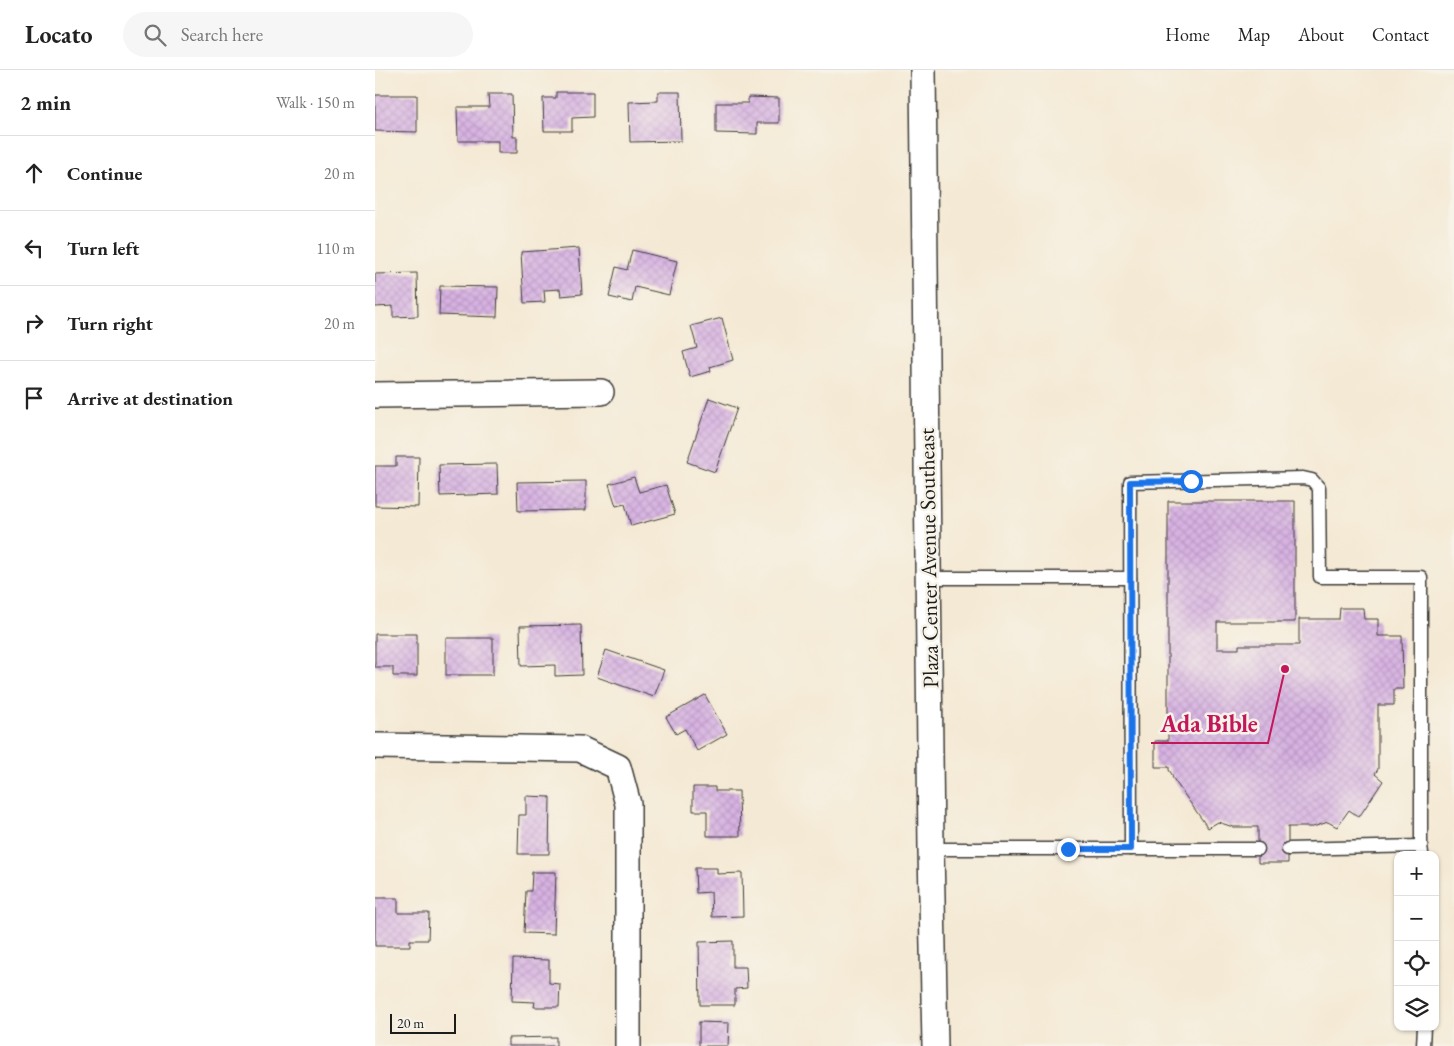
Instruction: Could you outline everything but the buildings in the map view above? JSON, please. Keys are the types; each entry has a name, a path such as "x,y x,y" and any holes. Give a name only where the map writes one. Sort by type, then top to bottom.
{"street":[{"name":"Plaza Center Avenue Southeast","path":"923,70 931,849 935,1046"},
{"path":"375,395 601,392"},
{"path":"375,746 581,749 618,767 628,804 628,1046"}],"lane":[{"path":"1131,849 1130,482 1303,478 1312,480 1319,488 1320,577 1421,577 1422,851 1288,849"},
{"path":"929,578 1130,578"},
{"path":"931,849 1258,849"},
{"path":"1423,1046 1424,1031"}],"place":[{"name":"Ada Bible","path":"1285,669"}],"route":[{"path":"1068,849 1131,849 1130,482 1191,481"}]}
